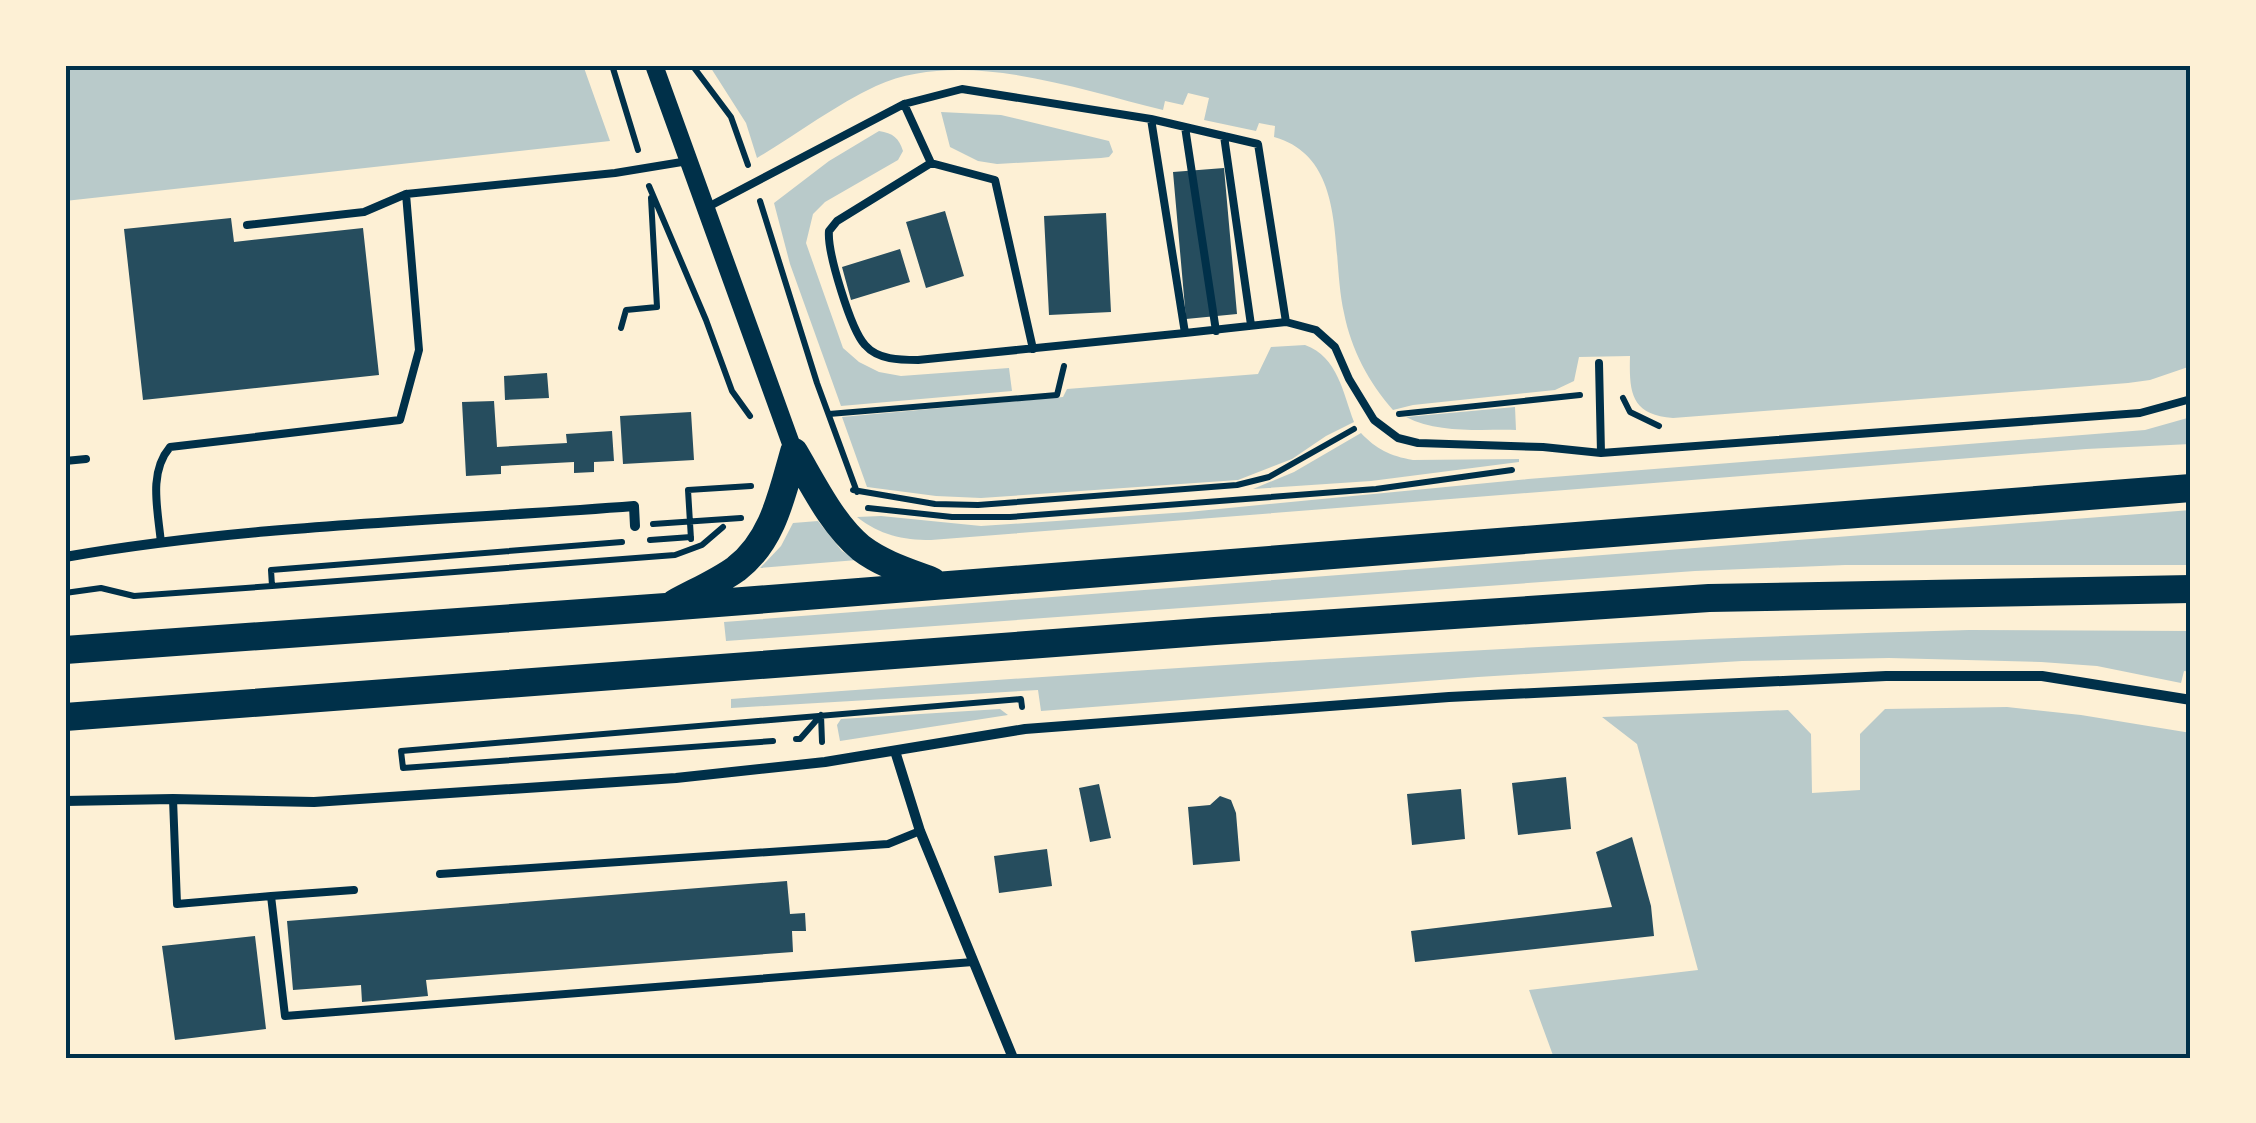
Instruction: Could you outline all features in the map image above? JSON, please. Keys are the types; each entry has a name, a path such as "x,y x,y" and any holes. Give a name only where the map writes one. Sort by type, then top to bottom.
{"highway":[{"path":"794,452 826,505 859,546 893,566 938,584"},
{"path":"666,607 735,570 758,548 775,515 794,452"},
{"path":"65,650 666,607 2186,487"},
{"path":"65,717 1709,598 2191,589"}],"street":[{"path":"654,65 794,452"},
{"path":"65,557 161,543 634,506 635,526"},
{"path":"65,801 314,802 676,778 895,751 1025,729 1353,704 1866,677 2042,676 2191,700"},
{"path":"895,751 920,831 1013,1058"}],"lane":[{"path":"706,208 904,104 962,89 1151,119 1258,144 1286,322"},
{"path":"904,104 931,163"},
{"path":"1151,119 1185,333"},
{"path":"1186,127 1216,331"},
{"path":"1224,136 1251,324"},
{"path":"248,224 364,212 406,194 644,170 688,161"},
{"path":"1034,349 995,180 931,163 838,221 829,231 831,260 863,344 878,355 901,360 1034,349 1286,322 1316,330 1335,347 1349,380 1374,420 1398,438 1418,443 1542,447 1601,454 2140,413 2191,399"},
{"path":"161,543 156,471 170,447 400,420 419,350 406,194"},
{"path":"1599,363 1601,454"},
{"path":"65,461 86,459"},
{"path":"173,799 177,904 354,890"},
{"path":"440,874 888,844 920,831"},
{"path":"271,896 285,1016 973,962"}],"path":[{"path":"612,65 650,190 732,391 751,416 756,434"},
{"path":"692,65 731,117 862,508 952,518 1010,517 1376,490 1519,469 1542,447"},
{"path":"621,328 626,310 657,307 650,190"},
{"path":"829,414 1057,394 1069,345"},
{"path":"272,586 271,570 691,538 688,490 742,487"},
{"path":"672,522 747,517"},
{"path":"65,593 101,588 134,596 675,554 702,544 723,527"},
{"path":"821,715 800,738 403,768 401,751 694,729 716,723 1021,699 1023,713"},
{"path":"821,715 822,744"}],"shaded area":[{"path":"65,65 583,65 610,141 65,201"},
{"path":"709,65 2191,65 2191,366 2128,383 1673,418 1648,412 1635,400 1630,356 1579,357 1574,381 1555,390 1393,410 1376,389 1351,340 1325,186 1315,165 1298,148 1274,137 1275,126 1259,123 1256,131 1204,120 1209,98 1188,93 1183,105 1165,101 1163,110 1019,76 945,70 909,75 876,86 757,158 746,123"},
{"path":"941,112 1001,115 1109,141 1113,152 1101,158 997,164 978,161 950,147"},
{"path":"879,131 900,143 903,151 898,160 825,202 813,214 806,243 843,348 879,372 901,376 1009,368 1012,391 841,406 790,264 774,203 829,161"},
{"path":"1305,345 1332,367 1354,422 1292,459 1238,480 981,498 867,487 842,417 1063,397 1067,389 1258,374 1271,347"},
{"path":"1515,407 1516,430 1446,428 1406,417"},
{"path":"2191,417 2191,444 931,540 892,535 857,517 981,526 1188,512 1528,479 2145,430"},
{"path":"1361,433 1384,451 1413,460 1519,462 1371,481 1253,489 1294,472"},
{"path":"2191,510 2191,565 1845,565 1695,571 726,641 724,622"},
{"path":"818,521 842,551 857,560 760,568 781,546 793,523"},
{"path":"1969,630 2191,631 2191,672 2184,671 2181,683 2097,666 2041,662 1889,658 1742,661 1041,711 1038,690 731,708 731,699 1195,667 1659,641"},
{"path":"2007,707 2191,733 2191,1058 1554,1058 1529,990 1698,970 1637,744 1602,717 1788,710 1811,734 1812,793 1860,790 1860,734 1885,709"},
{"path":"1000,709 1008,715 840,741 837,725 841,719"}],"building":[{"path":"1224,168 1237,314 1186,319 1173,172"},
{"path":"945,211 964,276 926,288 906,222"},
{"path":"1106,213 1111,312 1049,315 1044,216"},
{"path":"231,218 234,242 363,228 379,375 143,400 124,229"},
{"path":"900,249 910,282 851,300 842,267"},
{"path":"547,373 549,398 505,400 504,376"},
{"path":"494,401 497,447 567,443 566,434 612,431 614,461 594,462 594,472 574,473 574,462 501,466 501,474 466,476 462,402"},
{"path":"691,412 694,460 623,464 620,416"},
{"path":"1566,777 1571,829 1518,835 1512,783"},
{"path":"1099,784 1111,838 1090,842 1079,788"},
{"path":"1461,789 1465,839 1412,845 1407,794"},
{"path":"1220,796 1231,800 1236,813 1240,861 1193,865 1188,807 1210,805"},
{"path":"1632,837 1651,906 1654,936 1415,962 1411,931 1612,907 1596,852"},
{"path":"1047,849 1052,886 999,893 994,856"},
{"path":"787,881 790,914 805,913 806,931 792,931 793,952 426,980 428,996 362,1002 361,985 293,990 287,921"},
{"path":"255,936 266,1029 175,1040 162,946"}]}
